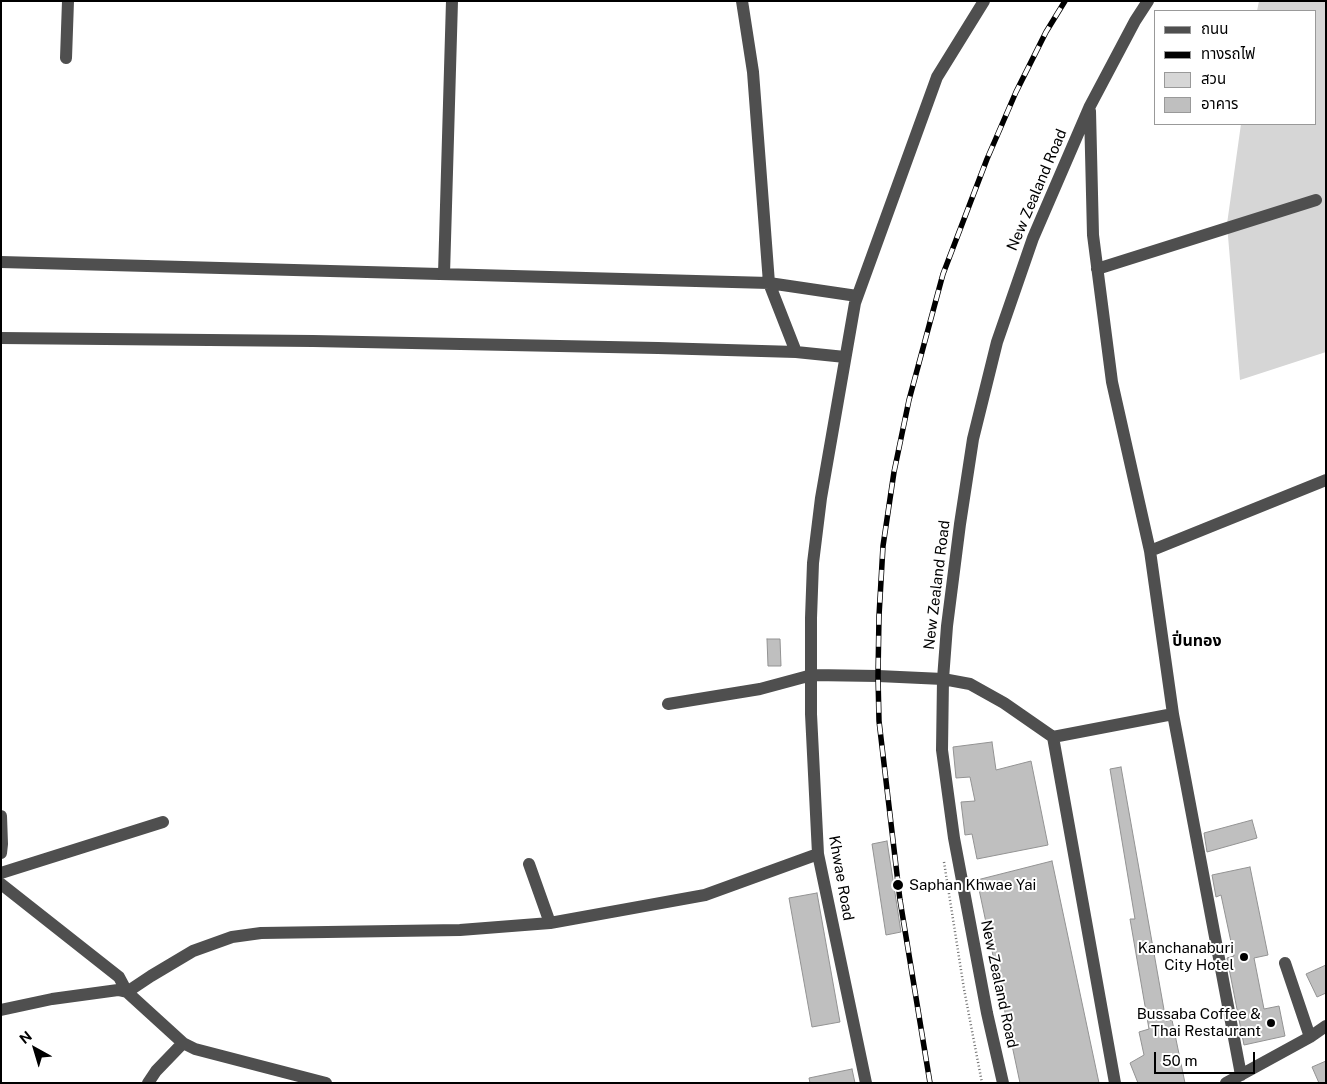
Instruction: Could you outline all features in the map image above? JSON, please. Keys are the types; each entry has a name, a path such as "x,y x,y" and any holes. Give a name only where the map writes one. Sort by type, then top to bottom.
{"street":[{"path":"66,58 68,1"},
{"path":"444,274 452,1"},
{"path":"742,1 753,72 769,283 796,352"},
{"name":"Khwae Road","path":"866,1083 818,854 811,714 813,562 821,498 857,296 936,77 984,1"},
{"name":"New Zealand Road","path":"1003,1083 987,1013 954,838 942,750 943,679 947,626 960,524 971,448 992,361 1033,238 1090,106 1135,21 1148,1"},
{"name":"New Zealand Road","path":"1090,106 1093,235 1112,382 1150,551 1173,714 1242,1075"},
{"path":"1097,269 1316,200"},
{"path":"1,262 769,283 857,296"},
{"path":"1,338 313,341 796,352 845,356"},
{"path":"1150,551 1326,480"},
{"path":"668,704 760,689 812,676 878,676 943,679 970,684 1004,703 1053,737 1115,1083"},
{"path":"1053,737 1173,714"},
{"path":"1,816 1,854"},
{"path":"1,873 163,822"},
{"path":"1,1010 52,999 118,990 127,992 193,950 232,937 261,933 460,930 550,922 705,895 818,854"},
{"path":"529,864 550,922"},
{"path":"1,884 119,977 127,992 183,1043 195,1049 326,1083"},
{"path":"1285,963 1310,1037"},
{"path":"1226,1083 1310,1037 1326,1026"},
{"path":"148,1083 156,1071 183,1043"}],"green space":[{"path":"1259,1 1326,1 1326,352 1240,380 1227,224 1241,125 1317,125 1317,10 1257,10"}],"building":[{"path":"767,639 780,639 781,666 768,666"},
{"path":"992,742 996,770 1031,761 1048,845 977,859 972,834 965,835 961,802 975,801 970,777 956,778 953,747"},
{"path":"1121,767 1166,1021 1172,1020 1185,1083 1138,1083 1130,1063 1144,1055 1139,1032 1149,1029 1130,919 1135,919 1110,769"},
{"path":"1252,820 1257,838 1207,852 1204,833"},
{"path":"887,841 901,932 886,935 872,844"},
{"path":"1052,861 1099,1083 1020,1083 977,880"},
{"name":"Kanchanaburi City Hotel","path":"1250,867 1268,955 1254,958 1264,1009 1279,1006 1285,1036 1244,1045 1227,958 1234,956 1221,895 1216,897 1212,875"},
{"path":"817,893 840,1022 812,1027 789,898"},
{"path":"1326,965 1326,993 1317,997 1306,974"},
{"path":"1326,1061 1326,1083 1319,1083 1312,1067"},
{"path":"852,1069 855,1083 810,1083 809,1078"}],"railway":[{"path":"930,1083 900,900 879,721 879,616 883,546 894,472 909,400 943,274 987,159 1016,92 1046,32 1065,1"}],"place":[{"name":"Saphan Khwae Yai","path":"898,885"},
{"name":"Kanchanaburi City Hotel","path":"1244,957"},
{"name":"Bussaba Coffee & Thai Restaurant","path":"1271,1023"}],"district":[{"name":"ปิ่นทอง","path":"1197,641"}]}
